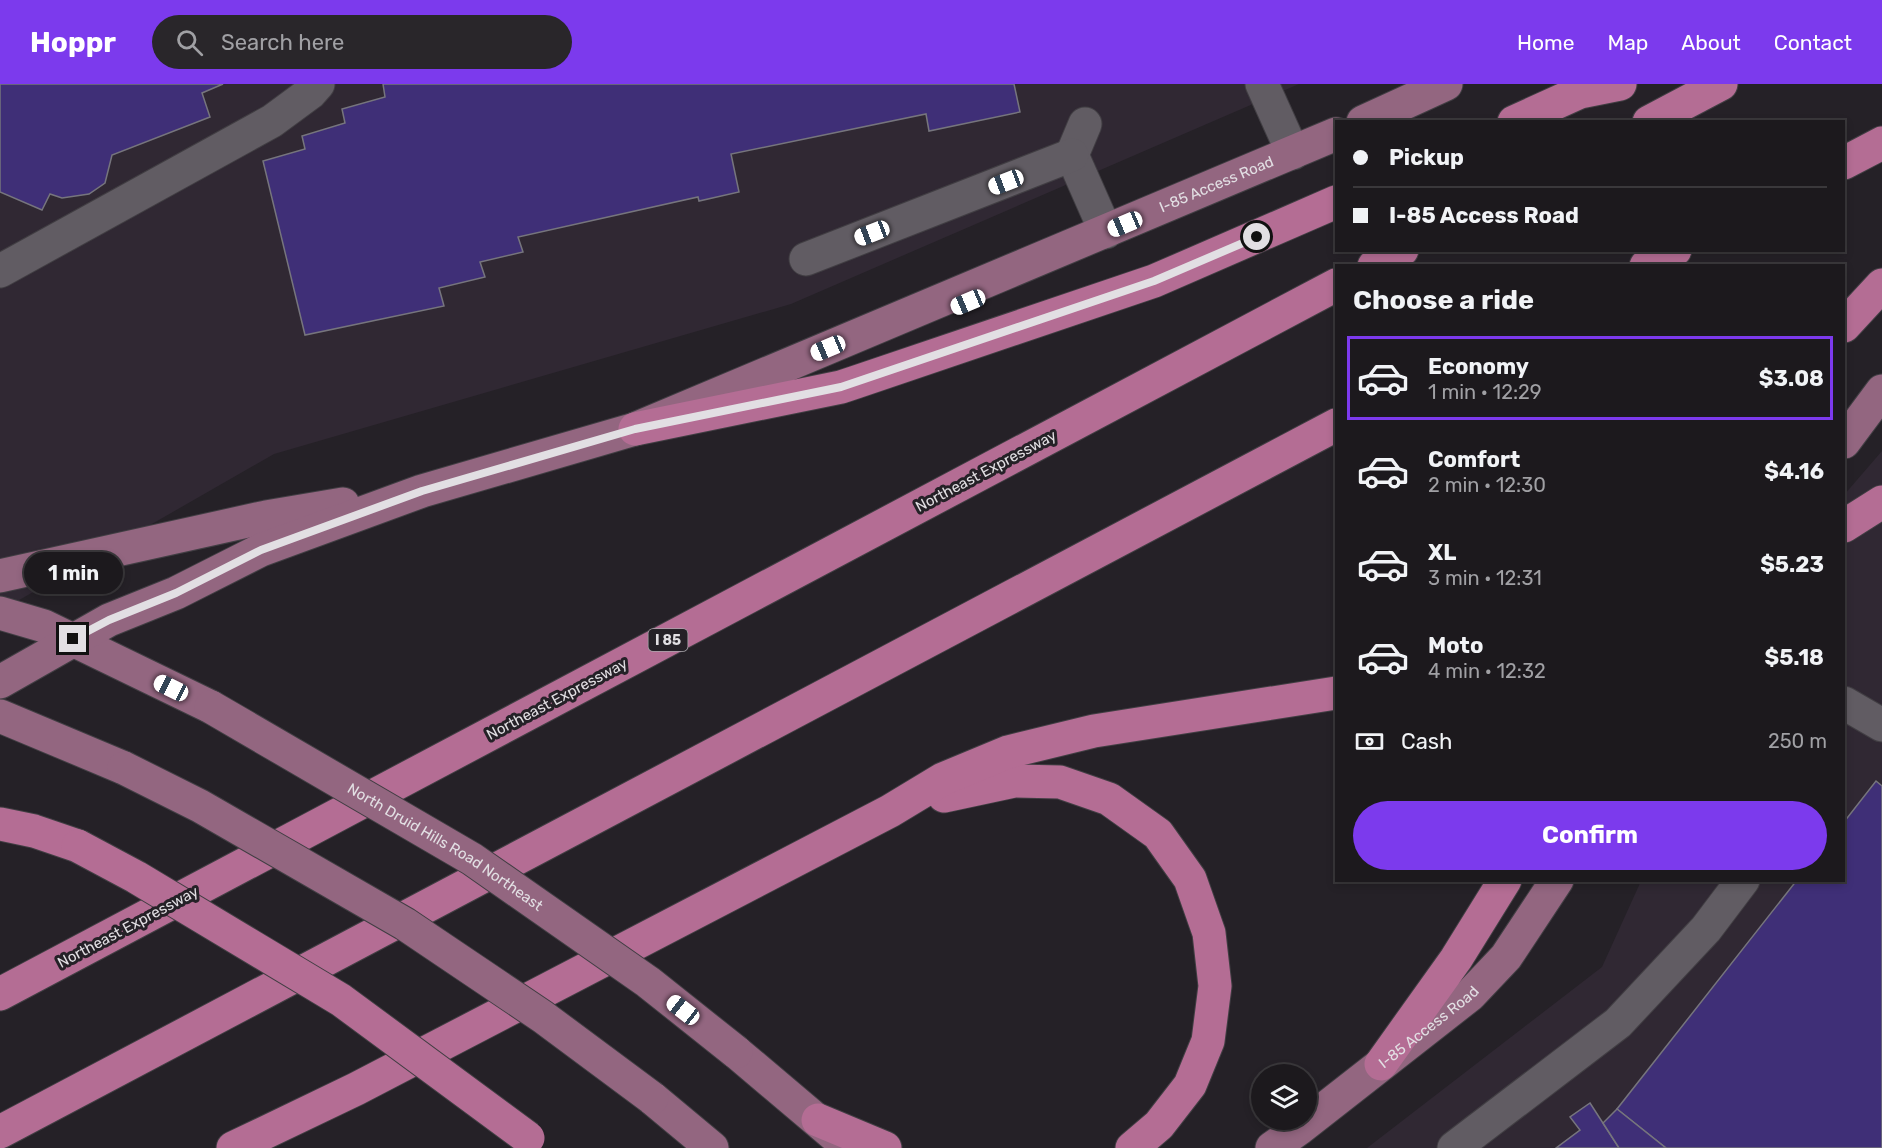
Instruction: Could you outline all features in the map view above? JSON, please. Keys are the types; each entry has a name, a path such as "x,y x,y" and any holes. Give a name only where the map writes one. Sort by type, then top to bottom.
{"highway":[{"path":"1518,120 1580,92 1620,84"},
{"path":"1653,120 1721,84"},
{"path":"1845,162 1882,143"},
{"path":"635,429 841,387 1154,281 1335,202"},
{"path":"1378,264 1398,252"},
{"path":"1650,264 1671,252"},
{"path":"1845,325 1882,285"},
{"name":"Northeast Expressway","path":"0,994 1335,286"},
{"path":"0,1132 1335,426"},
{"path":"1845,525 1882,502"},
{"path":"233,1148 356,1089 890,811 943,779 1008,752 1094,732 1335,693"},
{"path":"890,811 957,792 1014,781 1060,782 1109,799 1158,834 1190,879 1209,933 1215,986 1208,1041 1190,1085 1159,1125 1132,1148"},
{"path":"0,824 34,831 78,846 136,877 341,1000 535,1143"},
{"path":"1381,1064 1456,959 1504,882"},
{"path":"818,1120 885,1148"}],"main road":[{"path":"1367,120 1446,84"},
{"name":"I-85 Access Road","path":"0,682 109,620 176,593 261,550 422,491 635,429 1335,134"},
{"path":"856,382 868,352 882,340 1165,215 1221,183"},
{"path":"1845,441 1882,391"},
{"path":"0,576 266,517 422,491"},
{"name":"North Druid Hills Road Northeast","path":"0,614 44,626 211,707 472,859 648,982 850,1148"},
{"path":"0,716 124,768 200,806 405,924 543,1017 652,1098 712,1148"},
{"name":"I-85 Access Road","path":"1272,1148 1470,995 1506,957 1556,882"}],"street":[{"path":"0,271 272,121 310,93 318,84"},
{"path":"1262,84 1293,153"},
{"path":"806,260 1072,155 1085,124"},
{"path":"1072,155 1106,232"},
{"path":"1454,1148 1618,1023 1706,928 1741,882"}],"shaded area":[{"path":"0,84 1299,84 791,304 274,454 0,611"},
{"path":"1882,451 1882,1148 1367,1148 1602,967 1641,882 1845,882 1845,494"}],"building":[{"path":"0,84 223,84 202,93 210,117 112,155 105,183 89,194 62,198 50,194 42,210 0,192"},
{"path":"383,84 1014,84 1020,112 929,131 926,114 731,154 739,192 699,201 698,197 518,237 523,252 480,262 485,277 439,288 444,306 305,335 263,161 305,149 302,136 345,123 342,109 385,97"},
{"path":"1876,781 1882,786 1882,1148 1666,1148 1617,1109 1795,882 1845,882 1845,821"},
{"path":"1590,1103 1619,1148 1556,1148 1580,1130 1570,1117"},
{"path":"1617,1109 1666,1148 1619,1148 1603,1123"}],"route":[{"path":"73,639 109,620 176,593 261,550 422,491 635,429 841,387 1154,281 1257,237"}]}
